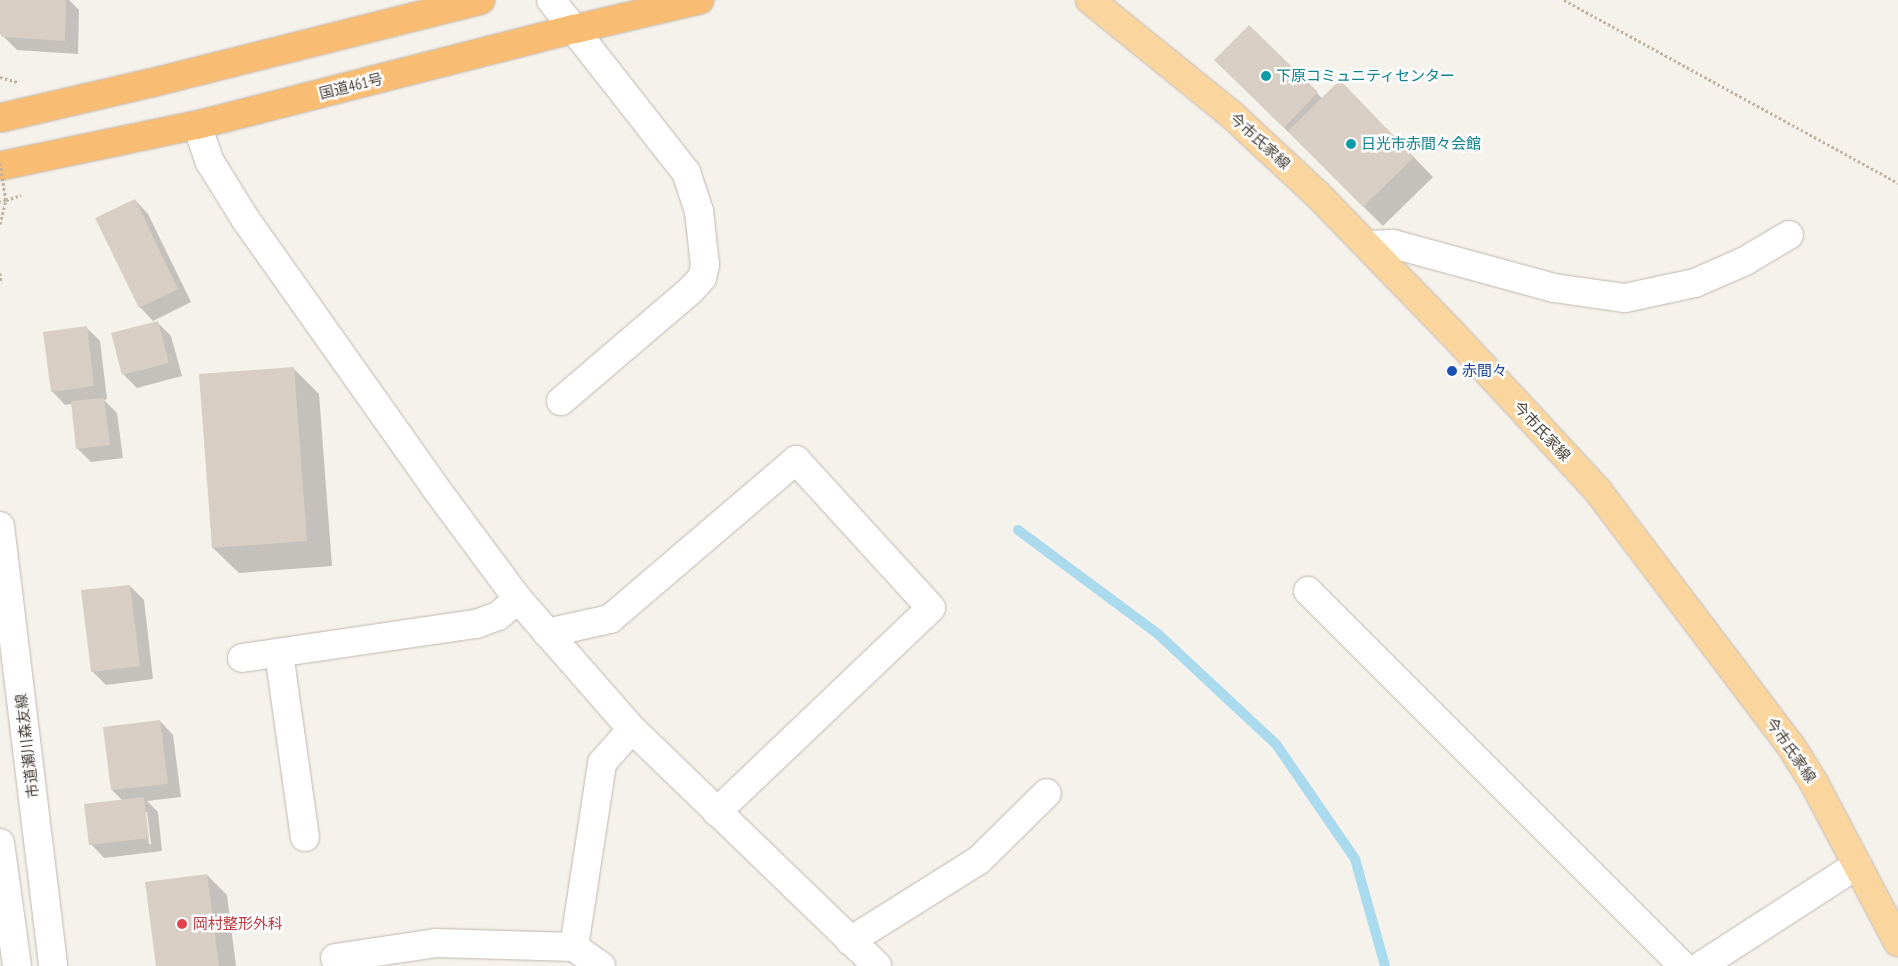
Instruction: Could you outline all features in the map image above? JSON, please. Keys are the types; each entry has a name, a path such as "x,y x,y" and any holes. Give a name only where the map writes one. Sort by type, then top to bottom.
{"highway":[{"path":"0,118 481,0"},
{"name":"国道461号","path":"0,166 197,125 576,28 700,0"}],"main road":[{"name":"今市氏家線","path":"1090,0 1233,116 1319,196 1598,491 1792,746 1814,783 1898,942"}],"street":[{"path":"551,0 576,28 686,172 699,211 705,265 702,278 692,290 561,401"},
{"path":"197,125 210,162 246,220 445,502 518,599 632,729 877,966"},
{"path":"1367,245 1393,244 1554,288 1625,298 1695,283 1745,260 1788,235"},
{"path":"547,634 610,619 796,460 931,608 717,812"},
{"name":"市道瀬川森友線","path":"0,526 53,966"},
{"path":"1308,591 1683,966"},
{"path":"242,658 476,624 498,616 518,599"},
{"path":"279,653 305,837"},
{"path":"574,947 602,763 632,729"},
{"path":"850,941 979,860 1047,793"},
{"path":"0,843 17,966"},
{"path":"1701,966 1857,865"},
{"path":"335,958 436,943 574,947 601,966"}],"path":[{"path":"1564,0 1898,183"},
{"path":"0,162 6,200 0,202"},
{"path":"0,273 1,283"}],"building":[{"path":"0,0 66,0 65,41 2,37 0,34"},
{"name":"下原コミュニティセンター","path":"1249,25 1318,92 1284,128 1214,60"},
{"name":"日光市赤間々会館","path":"1340,80 1414,157 1363,207 1288,131"},
{"path":"135,199 178,289 139,308 95,218"},
{"path":"158,321 169,363 122,375 111,333"},
{"path":"87,326 94,386 51,392 43,332"},
{"path":"294,367 307,541 212,548 199,374"},
{"path":"104,398 110,445 76,449 71,401"},
{"path":"130,585 140,666 91,672 81,590"},
{"path":"160,720 168,784 111,790 103,727"},
{"path":"144,797 149,838 89,845 84,804"},
{"name":"岡村整形外科","path":"207,874 219,966 156,966 145,882"}],"waterway":[{"path":"1018,530 1158,634 1276,744 1355,859 1385,966"}],"place":[{"name":"下原コミュニティセンター","path":"1266,76"},
{"name":"日光市赤間々会館","path":"1351,144"},
{"name":"赤間々","path":"1452,371"},
{"name":"岡村整形外科","path":"182,924"}]}
